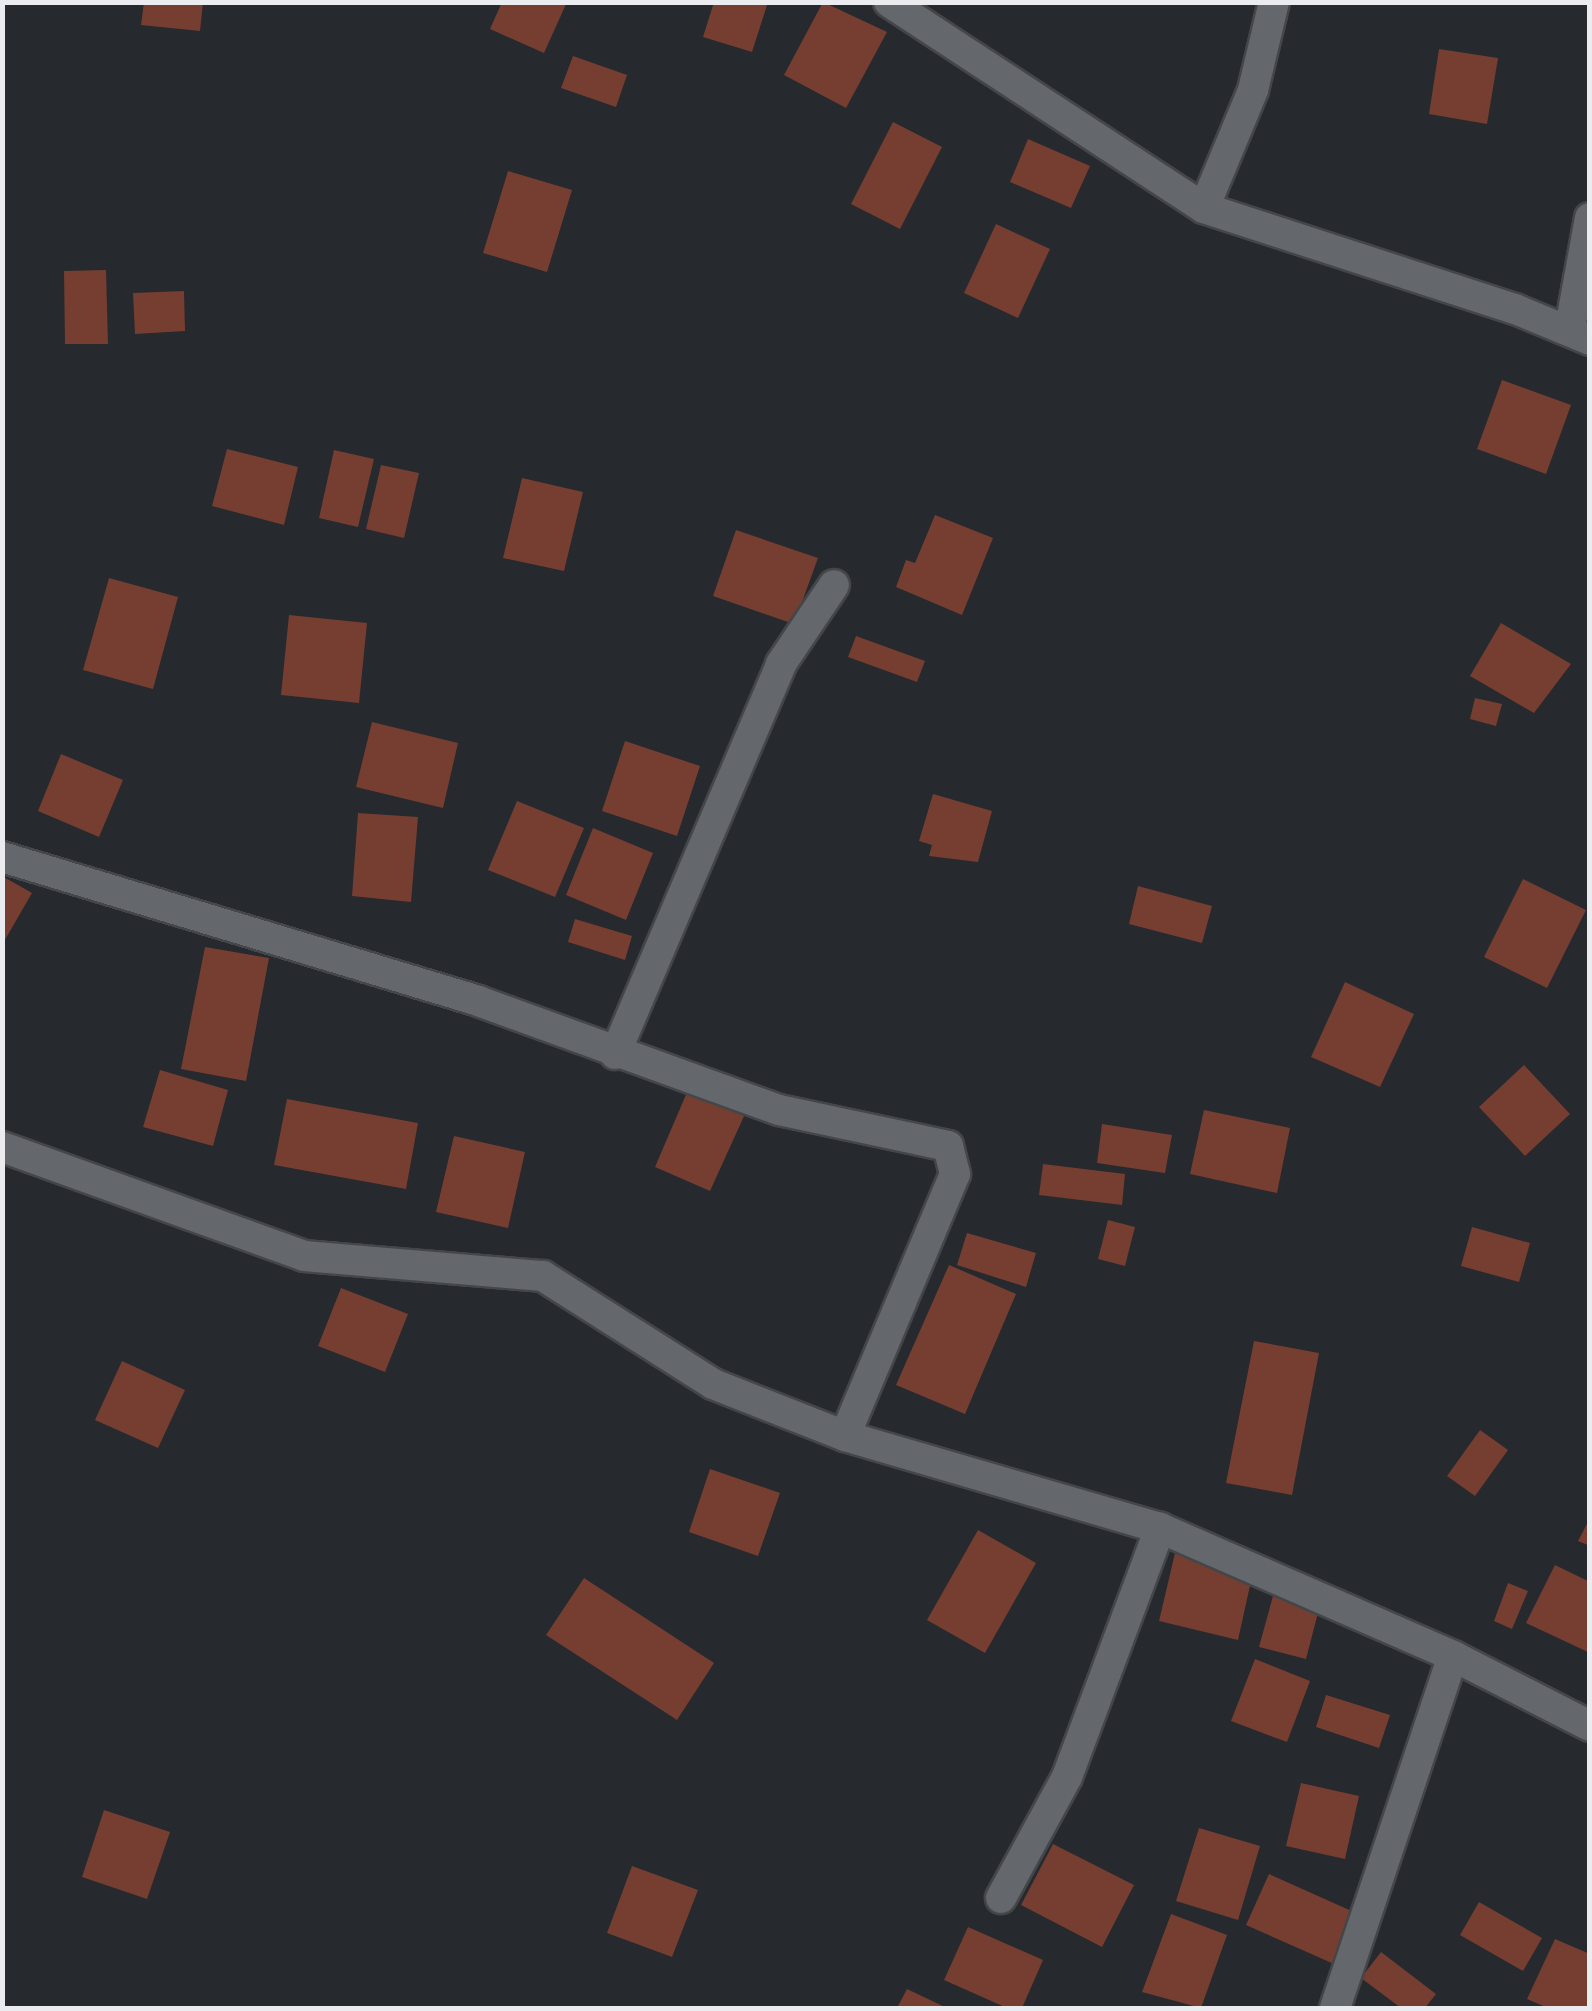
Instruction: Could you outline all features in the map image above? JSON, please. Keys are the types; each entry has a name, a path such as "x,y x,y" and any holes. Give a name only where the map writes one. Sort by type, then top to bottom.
{"street":[{"path":"889,2 1204,208 1580,334 1590,218"},
{"path":"1204,208 1253,90 1274,2"},
{"path":"614,1054 781,664 834,586"},
{"path":"2,857 478,1001 614,1054 779,1110 948,1146 955,1174 846,1436"},
{"path":"2,1147 304,1256 543,1276 713,1384 846,1436 1160,1528 1452,1656 1590,1726"},
{"path":"1000,1898 1067,1776 1160,1528"},
{"path":"1335,2008 1452,1656"}],"building":[{"path":"144,2 203,2 200,31 141,25"},
{"path":"502,2 567,2 544,53 490,29"},
{"path":"714,2 768,2 752,52 703,37"},
{"path":"823,2 887,32 846,108 784,75"},
{"path":"1439,49 1498,58 1487,124 1429,114"},
{"path":"573,56 627,75 616,107 561,88"},
{"path":"893,122 942,147 900,229 851,204"},
{"path":"1028,139 1090,166 1071,208 1010,182"},
{"path":"508,171 572,190 547,272 483,253"},
{"path":"996,224 1050,249 1018,318 964,293"},
{"path":"106,270 108,344 65,344 64,271"},
{"path":"184,291 185,331 135,334 133,293"},
{"path":"1502,380 1571,405 1546,474 1477,449"},
{"path":"227,449 298,467 284,525 212,506"},
{"path":"334,450 374,459 358,527 319,518"},
{"path":"381,465 419,473 404,538 366,529"},
{"path":"522,478 583,492 564,571 503,558"},
{"path":"935,515 993,538 962,615 896,587 906,560 915,563"},
{"path":"736,530 818,558 794,624 713,596"},
{"path":"109,578 178,597 153,689 83,670"},
{"path":"289,615 367,623 359,703 281,695"},
{"path":"1501,623 1571,664 1534,713 1470,676"},
{"path":"856,636 925,661 917,682 848,657"},
{"path":"1475,698 1502,704 1496,726 1470,719"},
{"path":"372,722 458,743 443,808 356,787"},
{"path":"625,741 700,766 677,836 602,811"},
{"path":"61,754 123,780 99,837 38,811"},
{"path":"933,794 992,811 978,862 929,856 932,845 919,841"},
{"path":"517,801 584,828 555,897 488,870"},
{"path":"358,813 418,817 411,902 352,896"},
{"path":"593,828 653,853 626,920 566,895"},
{"path":"2,876 32,893 2,945"},
{"path":"1523,879 1586,910 1547,988 1484,957"},
{"path":"1138,886 1212,906 1202,943 1129,924"},
{"path":"575,919 632,936 625,960 568,942"},
{"path":"205,947 269,958 246,1081 181,1069"},
{"path":"1345,982 1414,1014 1380,1087 1311,1057"},
{"path":"1524,1065 1570,1114 1525,1156 1479,1107"},
{"path":"160,1070 228,1090 213,1146 143,1127"},
{"path":"688,1090 745,1114 710,1191 655,1167"},
{"path":"287,1099 418,1123 406,1189 274,1165"},
{"path":"1204,1110 1290,1128 1277,1193 1190,1174"},
{"path":"1102,1124 1172,1135 1165,1173 1097,1163"},
{"path":"454,1136 525,1152 508,1228 436,1212"},
{"path":"1043,1164 1125,1174 1122,1205 1039,1195"},
{"path":"1108,1220 1135,1227 1125,1266 1098,1259"},
{"path":"1472,1227 1530,1243 1519,1282 1461,1266"},
{"path":"967,1233 1036,1253 1026,1287 957,1265"},
{"path":"949,1265 1016,1294 965,1414 896,1385"},
{"path":"341,1288 408,1314 385,1372 318,1346"},
{"path":"1254,1341 1319,1353 1292,1495 1226,1483"},
{"path":"122,1361 185,1390 158,1448 95,1420"},
{"path":"1480,1430 1508,1450 1475,1496 1447,1476"},
{"path":"710,1469 780,1493 758,1556 689,1532"},
{"path":"1590,1518 1590,1546 1578,1541"},
{"path":"978,1530 1036,1563 985,1653 927,1620"},
{"path":"1175,1553 1253,1572 1238,1640 1159,1621"},
{"path":"1555,1565 1590,1582 1590,1653 1526,1623"},
{"path":"584,1578 714,1663 677,1720 546,1635"},
{"path":"1508,1583 1528,1591 1512,1629 1494,1621"},
{"path":"1273,1596 1319,1609 1306,1659 1259,1647"},
{"path":"1255,1659 1310,1681 1287,1742 1231,1721"},
{"path":"1326,1695 1390,1715 1379,1748 1316,1727"},
{"path":"1301,1783 1359,1796 1345,1859 1286,1846"},
{"path":"104,1810 170,1832 147,1899 82,1877"},
{"path":"1199,1828 1260,1846 1238,1920 1176,1901"},
{"path":"1053,1844 1134,1885 1102,1947 1021,1905"},
{"path":"632,1866 698,1890 672,1957 607,1933"},
{"path":"1269,1874 1356,1913 1334,1964 1246,1925"},
{"path":"1479,1902 1542,1938 1523,1971 1460,1935"},
{"path":"1171,1914 1227,1935 1201,2008 1142,1992"},
{"path":"968,1927 1043,1960 1022,2008 1007,2008 944,1980"},
{"path":"1555,1939 1590,1954 1590,2008 1548,2008 1527,1999"},
{"path":"1381,1952 1436,1994 1425,2008 1401,2008 1361,1978"},
{"path":"907,1989 947,2008 897,2008"}]}
